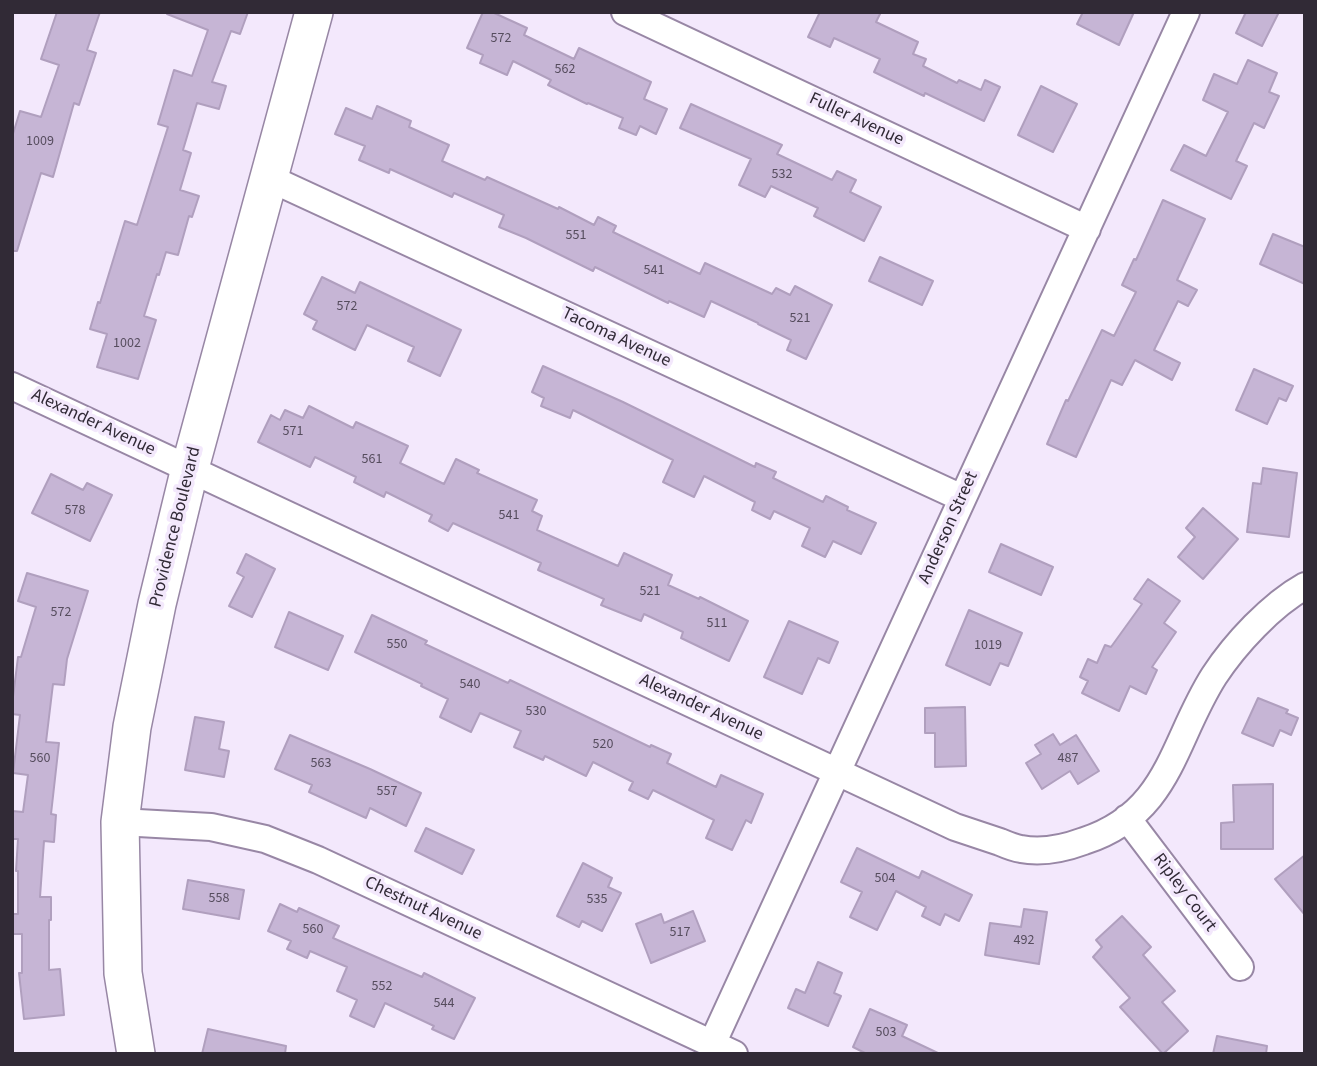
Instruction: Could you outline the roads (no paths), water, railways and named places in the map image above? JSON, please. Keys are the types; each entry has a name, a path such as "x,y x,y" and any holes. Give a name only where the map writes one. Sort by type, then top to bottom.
{"main road":[{"name":"Providence Boulevard","path":"136,1054 123,973 120,822 132,727 157,604 190,468 314,12"}],"street":[{"name":"Fuller Avenue","path":"625,12 1087,229"},
{"name":"Anderson Street","path":"723,1049 838,773 1186,12"},
{"name":"Tacoma Avenue","path":"270,178 962,498"},
{"name":"Alexander Avenue","path":"12,386 955,827 1022,849 1062,849 1098,837 1128,818 1152,796 1178,750 1195,710 1229,655 1245,635 1269,613 1305,586"},
{"name":"Ripley Court","path":"1128,818 1240,967"},
{"name":"Chestnut Avenue","path":"120,822 211,827 265,839 318,860 723,1049"}]}
